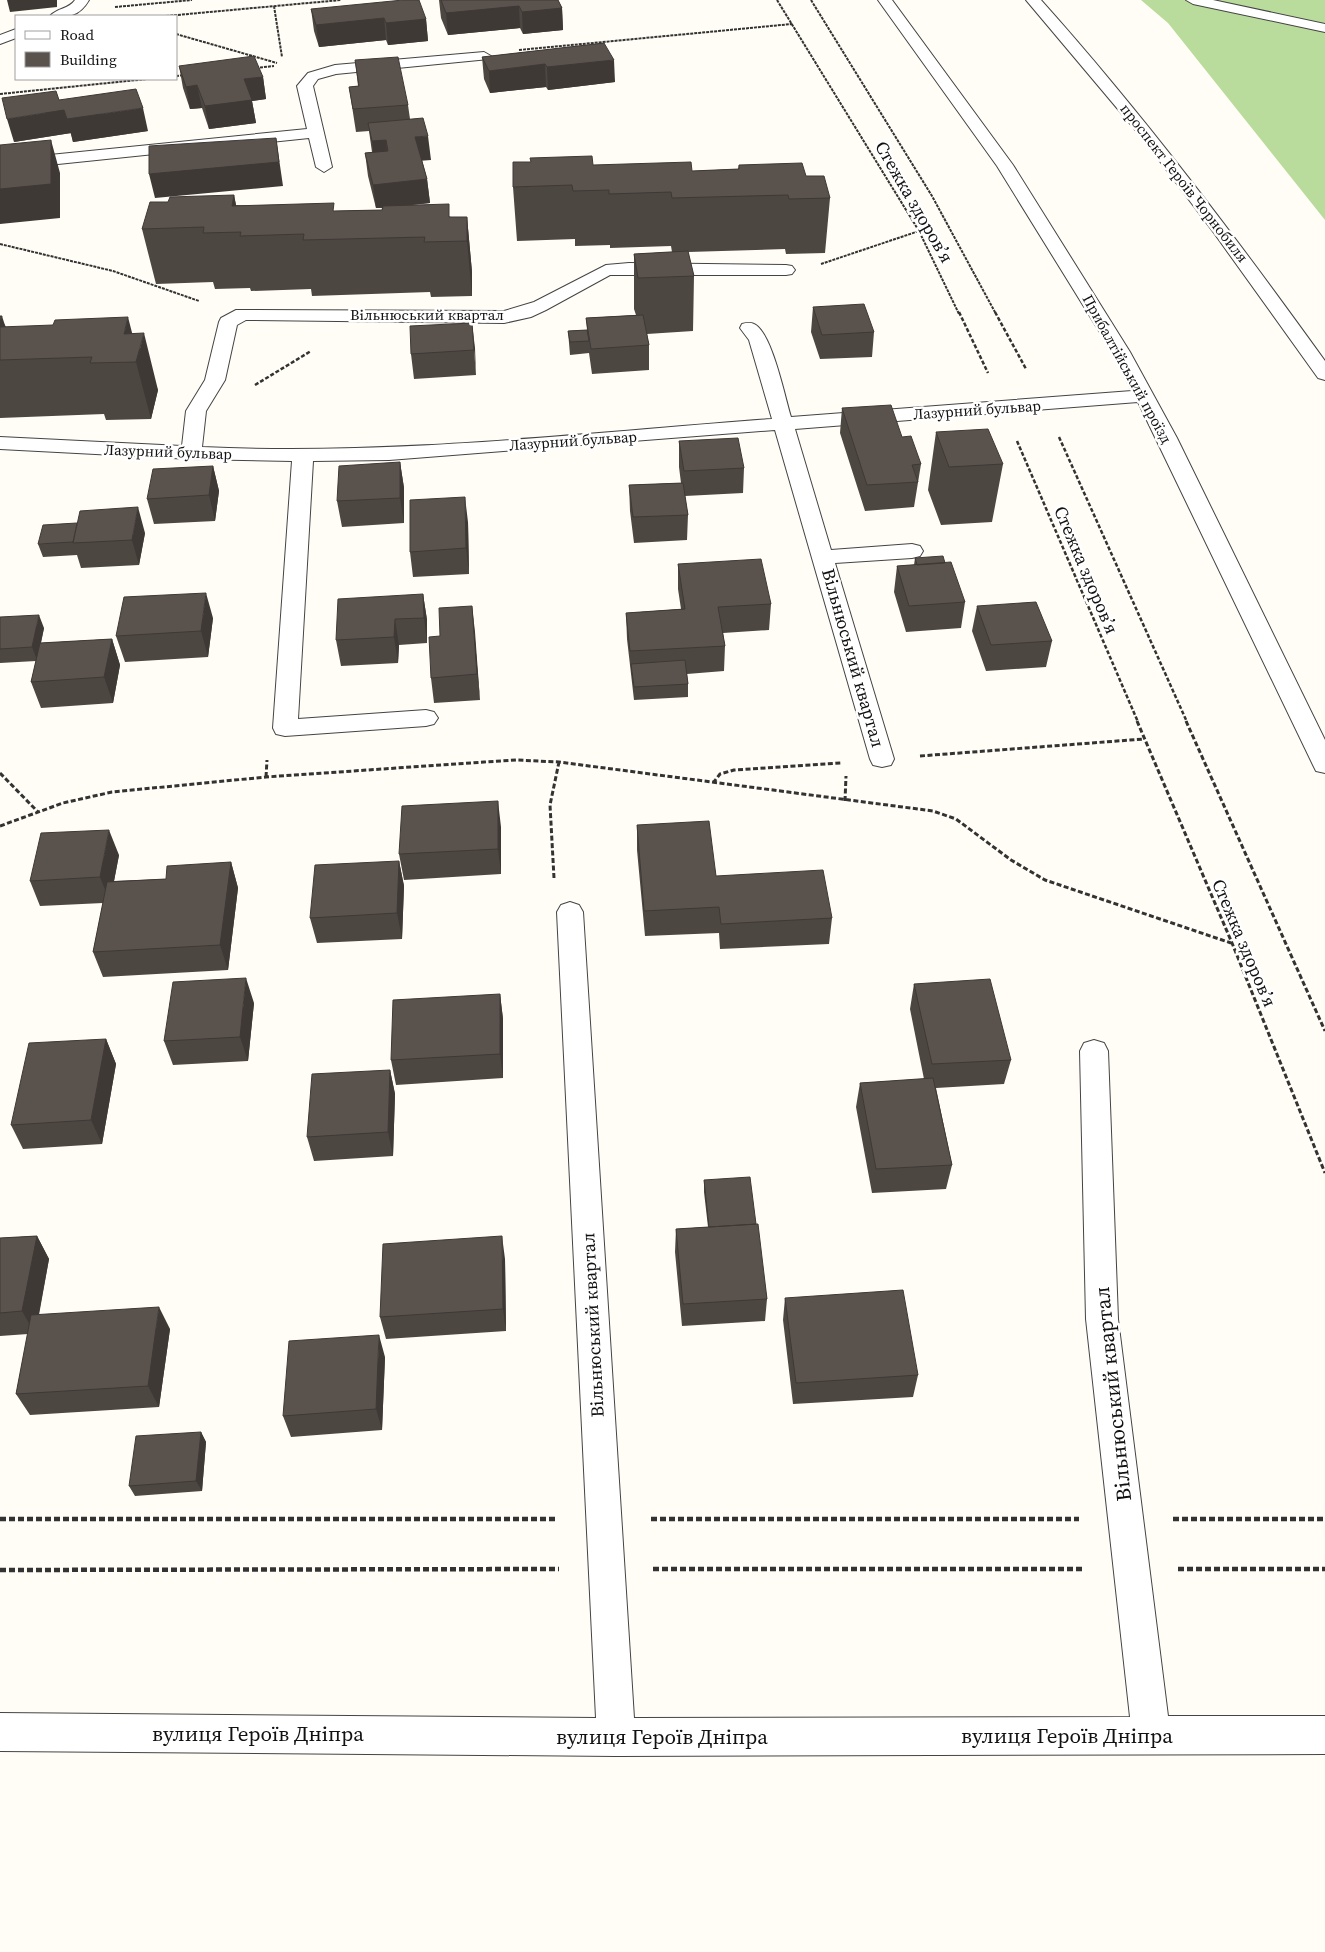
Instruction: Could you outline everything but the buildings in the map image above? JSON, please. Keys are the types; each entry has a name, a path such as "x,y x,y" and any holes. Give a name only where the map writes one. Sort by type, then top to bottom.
{"street":[{"path":"64,14 81,5 82,0"},
{"name":"Прибалтійський проїзд","path":"885,0 1005,165 1112,337 1144,396 1325,765"},
{"name":"проспект Героїв Чорнобиля","path":"1034,0 1121,102 1179,174 1325,374"},
{"path":"1193,0 1325,28"},
{"path":"0,40 15,33"},
{"path":"324,167 306,86 313,76 335,70 484,56"},
{"path":"0,165 316,132"},
{"name":"Вільнюський квартал","path":"234,317 243,314 274,313 430,318 504,317 524,313 540,306 606,270 629,268 786,270"},
{"path":"191,452 198,403 215,380 228,322 234,317"},
{"name":"Вільнюський квартал","path":"749,328 758,340 882,759"},
{"name":"Лазурний бульвар","path":"0,443 303,456 450,450 1144,396"},
{"path":"303,456 286,728 426,718"},
{"name":"Вільнюський квартал","path":"823,557 912,551"},
{"name":"Вільнюський квартал","path":"570,912 616,1737"},
{"name":"Вільнюський квартал","path":"1094,1051 1102,1319 1151,1736"},
{"name":"вулиця Героїв Дніпра","path":"0,1732 616,1737 1325,1735"}],"path":[{"path":"64,14 192,0"},
{"path":"177,15 341,0"},
{"name":"Стежка здоров’я","path":"777,0 919,231 983,362 1232,944 1325,1173"},
{"path":"811,0 927,188 1044,405 1325,1031"},
{"path":"274,6 283,65"},
{"path":"484,56 528,49 792,24"},
{"path":"178,35 283,65"},
{"path":"254,68 283,65"},
{"path":"178,76 186,75"},
{"path":"0,94 131,80"},
{"path":"786,270 830,261 919,231"},
{"path":"0,244 113,271 185,295 234,317"},
{"path":"194,428 250,388 312,350"},
{"path":"713,783 720,774 734,770 1144,739"},
{"path":"0,826 94,795 154,787 516,760 559,762 845,801 933,811 956,819 1018,865 1046,880 1232,944"},
{"path":"559,762 553,779 550,801 554,884 568,902 570,912"},
{"path":"845,801 846,762"},
{"path":"0,773 38,812"},
{"path":"0,1519 1325,1519"},
{"path":"0,1570 1325,1569"}],"green space":[{"path":"1141,0 1325,0 1325,220 1168,23"}]}
